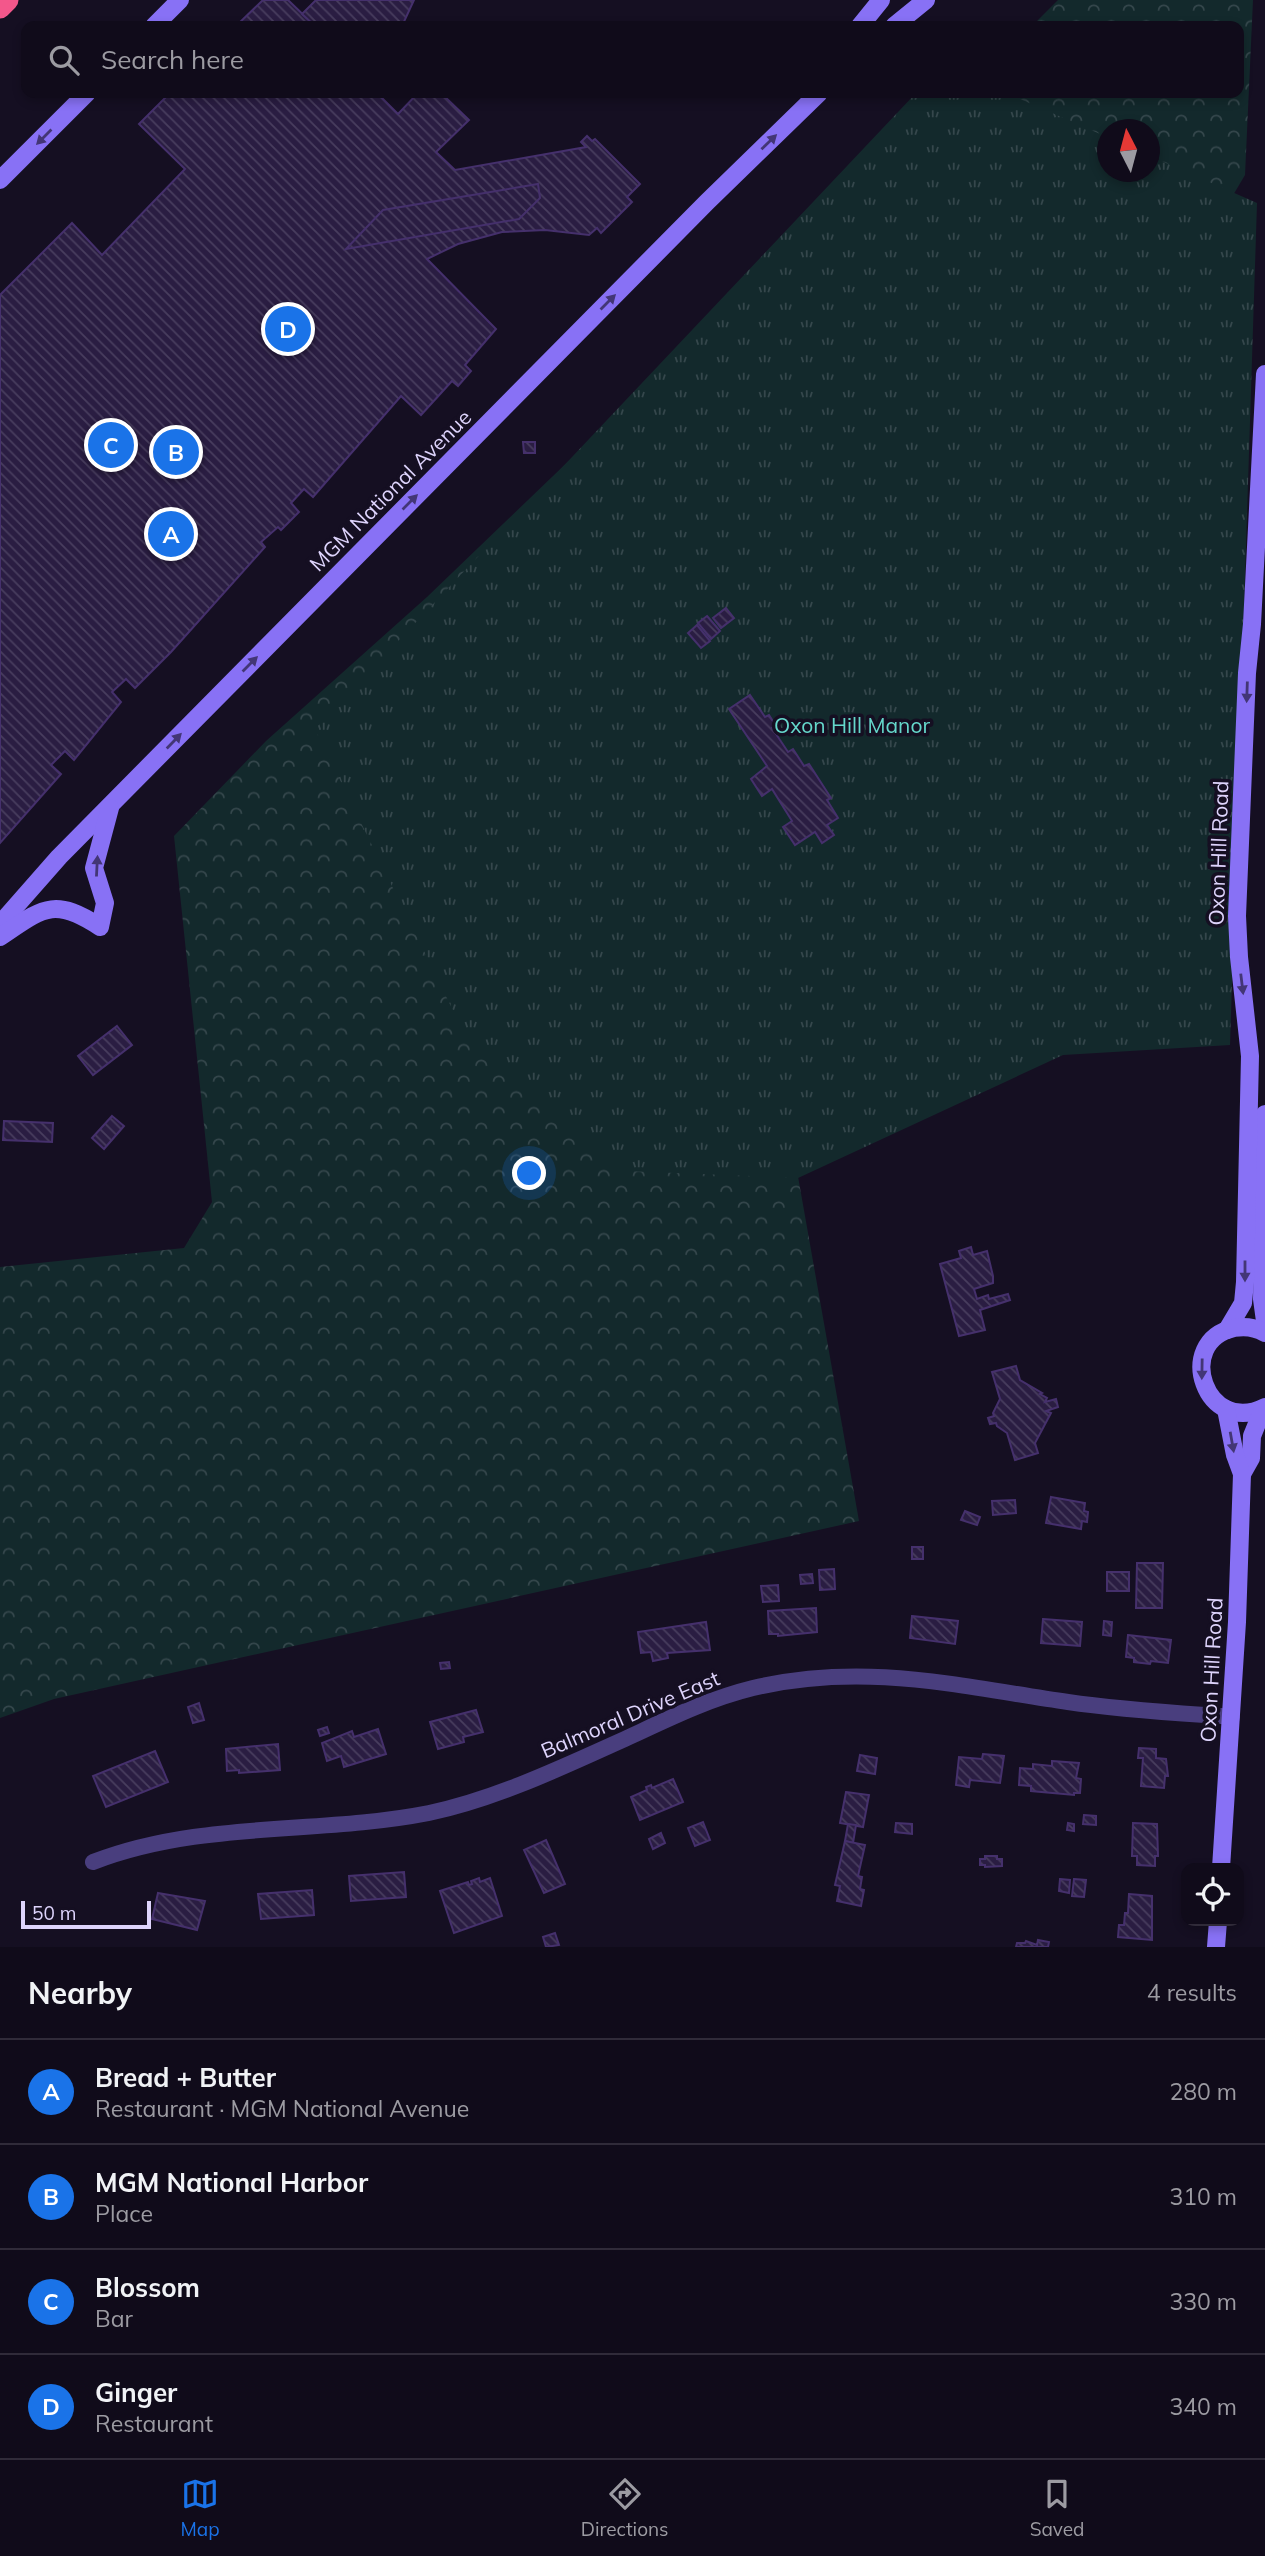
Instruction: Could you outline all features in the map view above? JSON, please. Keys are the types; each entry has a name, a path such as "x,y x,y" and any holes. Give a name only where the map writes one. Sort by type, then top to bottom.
{"highway":[{"path":"0,8 8,0"}],"main road":[{"path":"159,21 180,0"},
{"path":"864,21 881,0"},
{"path":"900,21 926,0"},
{"path":"0,180 83,98"},
{"name":"MGM National Avenue","path":"0,924 59,857 813,98"},
{"name":"Oxon Hill Road","path":"1222,1863 1232,1717 1242,1474 1234,1455 1226,1409 1210,1397 1201,1380 1201,1370 1202,1360 1210,1342 1227,1330 1242,1303 1245,1282 1250,1056 1237,916 1247,673 1265,374"},
{"path":"0,937 36,913 52,908 85,917 100,927 105,904 94,868 111,805"},
{"path":"1265,1114 1262,1299 1265,1321"},
{"path":"1227,1330 1242,1326 1265,1333"},
{"path":"1226,1409 1246,1413 1264,1408"},
{"name":"Oxon Hill Road","path":"1242,1474 1251,1458 1252,1436 1264,1408"},
{"path":"1216,1947 1218,1926"}],"street":[{"name":"Balmoral Drive East","path":"93,1862 122,1851 187,1837 365,1822 453,1807 492,1796 694,1707 756,1688 818,1676 865,1675 903,1678 1070,1702 1232,1717"}],"green space":[{"path":"1058,0 1253,0 1245,175 1226,207 791,1137 859,1521 54,1699 0,1718 0,1267 184,1248 212,1202 174,836 266,741 427,597 628,404 964,98 1244,98 1244,21 1037,21"},
{"name":"Oxon Hill Manor","path":"911,98 1017,98 1097,133 1097,182 1160,182 1160,160 1257,203 1230,1045 1063,1055 798,1178 626,1171 465,1035 315,729"}],"building":[{"path":"263,0 288,0 310,21 241,21"},
{"path":"316,0 414,0 404,21 310,21 302,14"},
{"path":"165,98 382,98 398,114 413,98 446,98 469,120 436,152 455,170 586,147 581,142 587,136 592,141 595,139 640,184 627,197 632,202 601,233 597,228 589,235 545,230 502,232 458,244 427,259 496,329 465,365 471,371 458,386 452,381 421,415 401,396 313,497 304,489 291,503 299,512 281,530 278,527 261,542 265,547 171,652 135,688 126,679 112,692 121,702 74,760 65,751 51,765 61,774 0,843 0,295 72,223 102,255 185,169 139,124"},
{"path":"538,184 540,198 519,219 346,249 383,210"},
{"path":"523,442 535,442 535,453 524,453"},
{"path":"726,608 734,618 721,628 713,618"},
{"path":"707,616 720,631 711,639 698,623"},
{"path":"697,625 710,641 701,648 688,633"},
{"path":"750,695 765,717 769,715 776,726 772,728 788,752 793,749 804,766 809,764 831,798 827,800 838,818 827,825 834,835 822,843 815,832 795,845 783,827 792,821 772,789 762,796 751,779 767,766 729,709"},
{"path":"117,1026 132,1045 93,1075 78,1056"},
{"path":"112,1116 124,1126 104,1149 92,1138"},
{"path":"4,1121 53,1123 52,1142 3,1140"},
{"path":"971,1247 973,1255 987,1251 993,1276 993,1283 974,1289 977,1299 988,1295 989,1299 1008,1294 1010,1300 980,1310 985,1330 959,1336 940,1264 961,1258 959,1251"},
{"path":"1016,1366 1020,1380 1042,1393 1040,1394 1047,1398 1045,1402 1056,1399 1058,1407 1046,1411 1051,1413 1035,1443 1038,1453 1015,1460 1007,1433 996,1423 990,1424 988,1418 994,1416 1000,1399 992,1372"},
{"path":"1051,1497 1085,1503 1087,1522 1082,1521 1081,1529 1046,1523"},
{"path":"1015,1500 1016,1513 993,1515 992,1501"},
{"path":"965,1511 980,1517 977,1525 961,1520"},
{"path":"912,1547 923,1547 923,1559 912,1559"},
{"path":"1137,1563 1163,1563 1162,1608 1136,1608"},
{"path":"834,1569 835,1589 820,1590 819,1570"},
{"path":"1107,1572 1129,1572 1129,1591 1107,1591"},
{"path":"812,1574 813,1583 801,1584 800,1575"},
{"path":"778,1585 779,1601 763,1602 761,1586"},
{"path":"816,1608 817,1632 778,1636 769,1634 768,1611"},
{"path":"912,1616 958,1621 955,1644 910,1638"},
{"path":"1043,1619 1082,1622 1080,1646 1041,1643"},
{"path":"1104,1621 1112,1622 1111,1636 1103,1635"},
{"path":"706,1622 710,1650 667,1653 668,1658 653,1661 651,1652 641,1653 638,1632"},
{"path":"1128,1635 1171,1640 1168,1663 1134,1662 1134,1658 1126,1657"},
{"path":"449,1662 450,1668 441,1669 440,1663"},
{"path":"199,1703 204,1720 193,1723 188,1707"},
{"path":"476,1710 483,1732 463,1737 464,1742 438,1749 430,1722"},
{"path":"327,1727 329,1733 320,1736 318,1730"},
{"path":"378,1729 386,1754 344,1767 341,1756 327,1761 322,1743 352,1731 354,1737"},
{"path":"278,1744 280,1770 239,1773 239,1770 227,1771 226,1749"},
{"path":"1139,1748 1156,1749 1156,1758 1166,1759 1168,1776 1165,1776 1164,1788 1141,1786 1143,1758 1138,1758"},
{"path":"155,1751 168,1782 106,1807 93,1776"},
{"path":"983,1754 1004,1756 1000,1783 970,1780 969,1787 956,1785 959,1757 982,1759"},
{"path":"860,1755 877,1758 875,1774 857,1771"},
{"path":"1052,1761 1079,1763 1076,1778 1081,1779 1080,1793 1074,1795 1031,1791 1031,1786 1019,1785 1020,1768 1033,1769 1033,1764 1052,1766"},
{"path":"673,1779 683,1802 640,1820 631,1797 647,1790 646,1787 651,1785 652,1788"},
{"path":"846,1792 869,1795 863,1827 840,1823"},
{"path":"1084,1815 1096,1816 1096,1825 1083,1824"},
{"path":"703,1822 710,1840 695,1846 688,1828"},
{"path":"896,1823 912,1824 912,1834 895,1832"},
{"path":"1068,1823 1074,1824 1074,1831 1067,1830"},
{"path":"1133,1823 1157,1824 1158,1856 1155,1856 1155,1866 1137,1865 1137,1856 1132,1856"},
{"path":"848,1824 856,1825 853,1843 845,1841"},
{"path":"661,1833 665,1843 653,1849 649,1839"},
{"path":"546,1840 565,1884 544,1893 524,1850"},
{"path":"845,1841 865,1845 858,1876 862,1877 860,1889 864,1890 861,1906 837,1901 840,1886 835,1885"},
{"path":"985,1856 997,1856 997,1859 1002,1859 1002,1866 980,1865 980,1859 985,1859"},
{"path":"404,1872 406,1897 351,1901 349,1876"},
{"path":"479,1878 480,1882 490,1878 502,1916 454,1933 440,1891 468,1882 469,1885 472,1884 471,1881"},
{"path":"1060,1879 1070,1880 1069,1893 1059,1891"},
{"path":"1074,1879 1086,1880 1084,1897 1072,1896"},
{"path":"312,1890 314,1915 261,1919 258,1894"},
{"path":"158,1893 205,1901 197,1930 152,1919"},
{"path":"1129,1894 1152,1896 1152,1940 1118,1937 1119,1925 1124,1925 1125,1913 1128,1913"},
{"path":"555,1933 559,1945 546,1947 543,1937"},
{"path":"1038,1940 1049,1942 1048,1947 1016,1947 1017,1943 1026,1941 1037,1945"}],"place":[{"name":"Ginger","path":"288,329"},
{"name":"Blossom","path":"111,445"},
{"name":"MGM National Harbor","path":"176,452"},
{"name":"Bread + Butter","path":"171,534"}]}
